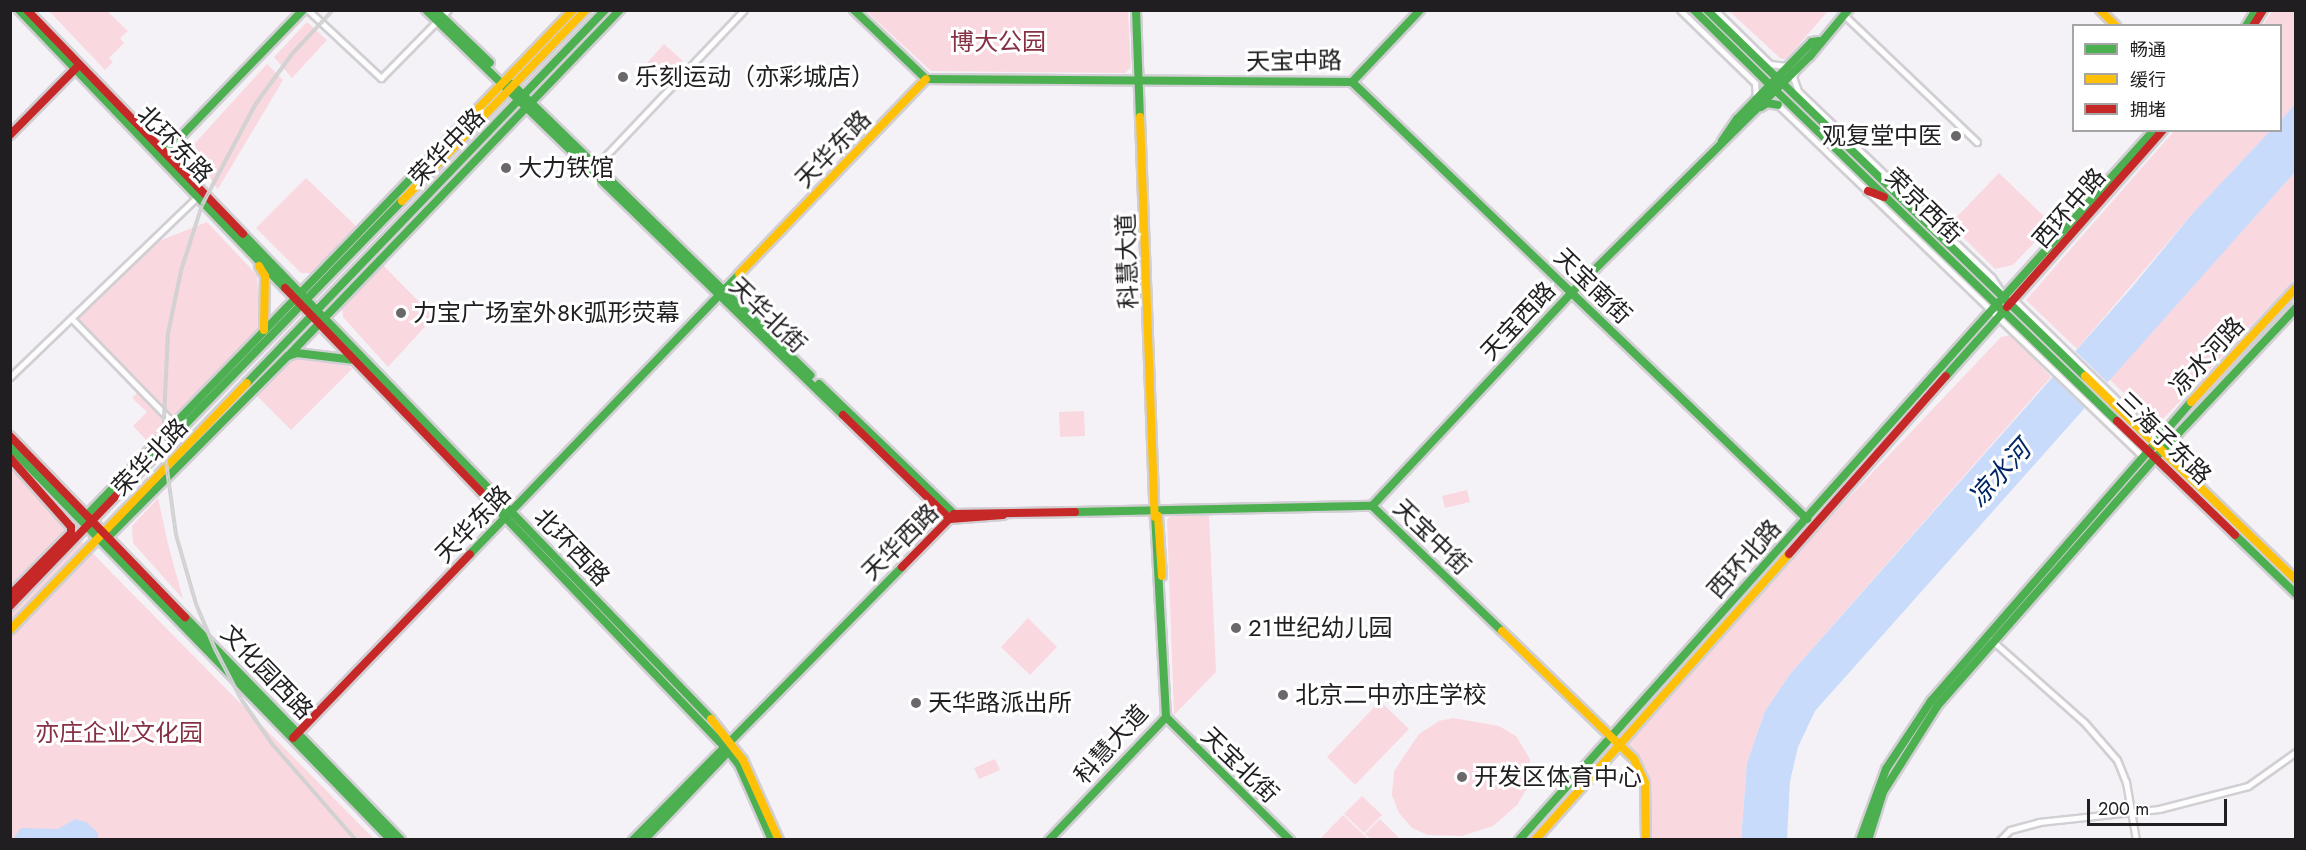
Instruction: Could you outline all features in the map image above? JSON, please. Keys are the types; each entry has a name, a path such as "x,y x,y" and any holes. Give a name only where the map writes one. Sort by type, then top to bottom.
{"street":[{"name":"北环东路","path":"19,10 163,155 305,304"},
{"name":"北环东路","path":"27,10 77,67"},
{"path":"163,155 303,10"},
{"path":"308,10 381,78 448,10"},
{"path":"426,10 440,19"},
{"path":"435,10 440,19"},
{"path":"87,514 573,10"},
{"name":"荣华中路","path":"305,304 586,10"},
{"name":"荣华中路","path":"315,313 606,10"},
{"path":"104,537 288,356 620,10"},
{"path":"594,167 744,10"},
{"path":"854,10 927,79 1139,80"},
{"name":"科慧大道","path":"1049,840 1166,717 1136,10"},
{"name":"天宝中路","path":"1139,80 1352,81 1420,10"},
{"path":"1680,10 1755,83 1756,100"},
{"name":"荣京西街","path":"1694,10 2002,314"},
{"name":"荣京西街","path":"1707,10 2004,297 2012,302"},
{"path":"1714,10 1770,64 1783,68 1793,67"},
{"path":"2100,10 2114,24"},
{"path":"2247,24 2256,10"},
{"path":"2254,24 2263,10"},
{"path":"1773,87 1844,13 1977,142"},
{"name":"天华北街","path":"440,19 952,516"},
{"path":"553,31 572,25"},
{"path":"10,135 77,67"},
{"path":"1793,67 1793,77 1798,91 1992,278 2004,297"},
{"name":"天华东路","path":"295,735 927,79"},
{"name":"天宝南街","path":"1352,81 1807,519"},
{"name":"天宝西路","path":"1372,506 1571,293 1722,141 1756,100 1773,87"},
{"name":"天宝西路","path":"1722,141 1747,120 1773,87"},
{"name":"天华北街","path":"529,105 721,293"},
{"path":"1747,120 1764,105 1778,105 1995,307"},
{"name":"西环中路","path":"1995,307 2152,132"},
{"name":"西环中路","path":"2002,314 2161,132"},
{"path":"462,159 486,150"},
{"name":"北环东路","path":"163,155 192,190 298,296"},
{"path":"192,190 195,200 262,269 267,319 263,331"},
{"path":"1868,191 1887,198"},
{"path":"10,377 195,200"},
{"path":"351,241 370,234"},
{"name":"凉水河路","path":"1990,639 2150,447 2295,288"},
{"path":"2012,302 2060,344 2065,352"},
{"name":"三海子东路","path":"2012,302 2047,338 2065,352 2103,401"},
{"name":"北环西路","path":"305,304 729,747 779,840"},
{"name":"荣华北路","path":"10,606 305,304"},
{"name":"西环北路","path":"1519,840 1995,307"},
{"name":"凉水河路","path":"1990,639 2158,454 2295,308"},
{"name":"荣华北路","path":"10,630 104,537 315,313"},
{"path":"2002,314 2035,351 2053,361"},
{"name":"三海子东路","path":"2002,314 2053,361 2103,401 2295,580"},
{"name":"西环北路","path":"1535,840 2002,314"},
{"path":"72,319 174,424"},
{"name":"北环西路","path":"322,320 358,362 509,515"},
{"path":"2047,338 2060,344"},
{"path":"2035,351 2053,361"},
{"path":"288,356 297,353 358,362"},
{"path":"223,388 234,361"},
{"path":"236,395 257,386"},
{"path":"2103,401 2150,447"},
{"path":"10,436 87,514 90,524"},
{"path":"10,447 90,524"},
{"path":"10,447 23,471"},
{"name":"三海子东路","path":"2158,454 2295,594"},
{"path":"135,464 156,456"},
{"path":"10,458 71,527 71,533 10,595"},
{"name":"天宝中街","path":"1156,509 1372,506 1634,759 1645,783 1646,840"},
{"name":"天华西路","path":"644,840 729,747 952,516 1156,509"},
{"name":"文化园西路","path":"90,524 295,735 392,840"},
{"path":"1990,639 2084,722 2117,760 2133,813 2136,840"},
{"path":"1860,840 1877,788 1910,730 1990,639"},
{"path":"1868,840 1883,792 1906,750 1990,639"},
{"name":"天宝北街","path":"1166,717 1290,840"},
{"name":"文化园西路","path":"295,735 401,840"},
{"name":"天华西路","path":"633,840 729,747"},
{"name":"北环西路","path":"729,747 772,840"},
{"path":"2000,840 2010,830 2039,822 2133,813 2247,786 2295,752"}],"green space":[{"path":"1829,10 1786,59 1781,59 1729,11"},
{"path":"49,11 107,11 128,31 120,38 124,43 109,58 113,62 105,70"},
{"name":"博大公园","path":"866,11 1128,11 1131,67 1125,73 931,71"},
{"path":"2272,11 2295,11 2295,104 2282,119 2282,24 2264,24"},
{"path":"307,22 327,40 292,78 274,57"},
{"path":"664,44 683,61 664,78 647,63"},
{"path":"267,64 283,80 218,189 188,159 187,152"},
{"path":"2173,132 2269,132 2192,214 2077,349 2026,300"},
{"path":"2295,172 2295,279 2164,418 2148,417 2109,379"},
{"path":"1999,173 2052,224 2013,265 1995,269 1950,224"},
{"path":"306,178 356,226 311,273 301,273 256,228"},
{"path":"207,222 257,275 260,326 150,444 133,426 147,412 132,398 143,387 79,322 79,317 149,245"},
{"path":"382,264 434,317 388,367 343,317 342,306"},
{"path":"2011,335 2051,377 1790,674 1765,711 1747,763 1741,839 1650,839 1649,779 1628,744 1818,530 2001,337"},
{"path":"294,359 341,360 352,369 291,430 257,396"},
{"path":"1084,411 1085,436 1060,437 1059,412"},
{"name":"亦庄企业文化园","path":"10,467 105,566 374,839 11,839"},
{"path":"1467,490 1470,502 1445,508 1442,496"},
{"path":"158,498 183,599 133,543 132,526"},
{"path":"1209,515 1216,672 1174,715 1167,520 1170,516"},
{"path":"1028,618 1057,647 1030,675 1001,647"},
{"path":"1380,701 1409,729 1355,785 1327,757"},
{"name":"开发区体育中心","path":"1453,718 1499,726 1516,736 1530,759 1529,785 1517,805 1493,826 1462,836 1428,835 1412,828 1399,813 1392,795 1394,771 1419,734 1439,721"},
{"path":"995,759 1000,770 979,779 974,768"},
{"path":"1362,796 1382,815 1364,833 1344,814"},
{"path":"1343,815 1368,839 1320,839"},
{"path":"1380,819 1400,839 1371,839 1365,834"}],"water":[{"name":"凉水河","path":"2295,104 2295,172 1815,711 1798,747 1790,781 1787,839 1741,840 1747,763 1765,711 1790,674 2133,286 2192,214 2269,132 2282,132 2282,119"},
{"path":"75,819 86,822 98,833 98,839 13,839 21,828 58,829"}],"pier":[{"path":"2073,349 2109,384 2087,409 2051,374"}],"railway":[{"path":"333,10 292,54 255,105 202,205 181,271 168,333 163,440 176,535 196,604 215,649 241,699 273,745 356,840"}],"traffic: fast":[{"path":"19,10 285,288"},
{"path":"162,156 303,10"},
{"path":"426,10 843,415"},
{"path":"435,10 490,63"},
{"path":"247,383 605,10"},
{"path":"288,356 620,10"},
{"path":"854,10 926,79 1352,82 1420,10"},
{"path":"1136,10 1140,117"},
{"path":"1694,10 1770,85"},
{"path":"1707,10 1777,78"},
{"path":"1372,506 1571,293 1810,56 1848,10"},
{"path":"2247,24 2256,10"},
{"path":"1722,141 1737,119 1812,42 1819,41"},
{"path":"1777,78 2085,376"},
{"path":"1352,82 1807,519"},
{"path":"512,84 810,375"},
{"path":"1770,85 2117,421"},
{"path":"1761,107 1767,103 1778,105"},
{"path":"87,527 87,515 470,117"},
{"path":"2000,301 2152,132"},
{"path":"142,469 402,201"},
{"path":"243,234 711,719"},
{"path":"470,554 739,274"},
{"path":"1519,840 1997,304"},
{"path":"1868,840 1883,792 1938,705 2156,457 2296,308"},
{"path":"1946,376 2004,311"},
{"path":"106,539 288,356 297,353 355,360"},
{"path":"819,384 954,514"},
{"path":"1860,840 1886,769 1931,701 2191,402"},
{"path":"10,447 391,840"},
{"path":"481,492 725,747 739,765 772,840"},
{"path":"1075,512 1372,506 1502,631"},
{"path":"1049,840 1166,717 1155,517"},
{"path":"2235,535 2296,594"},
{"path":"633,840 902,567"},
{"path":"185,617 401,840"},
{"path":"1166,717 1290,840"},
{"path":"644,840 730,750"}],"traffic: slow":[{"path":"470,117 573,10"},
{"path":"402,201 586,10"},
{"path":"2100,10 2114,24"},
{"path":"739,274 926,79"},
{"path":"1140,117 1155,517"},
{"path":"259,266 265,276 264,330"},
{"path":"2191,402 2296,288"},
{"path":"2085,376 2296,580"},
{"path":"10,630 247,383"},
{"path":"1158,516 1162,576"},
{"path":"1535,840 1789,554"},
{"path":"1502,631 1634,759 1645,783 1646,840"},
{"path":"711,719 743,760 779,840"}],"traffic: jam":[{"path":"27,10 243,234"},
{"path":"2254,24 2263,10"},
{"path":"10,135 77,67"},
{"path":"2007,307 2161,132"},
{"path":"1868,191 1884,197"},
{"path":"285,288 481,492"},
{"path":"1789,554 1946,376"},
{"path":"843,415 950,519 1003,515"},
{"path":"2117,421 2235,535"},
{"path":"10,436 185,617"},
{"path":"10,458 71,527 71,533 10,595"},
{"path":"10,606 142,469"},
{"path":"902,567 954,514 1075,512"},
{"path":"293,738 470,554"}],"place":[{"name":"乐刻运动（亦彩城店）","path":"623,77"},
{"name":"观复堂中医","path":"1956,136"},
{"name":"大力铁馆","path":"506,168"},
{"name":"力宝广场室外8K弧形荧幕","path":"401,313"},
{"name":"21世纪幼儿园","path":"1236,628"},
{"name":"北京二中亦庄学校","path":"1283,695"},
{"name":"天华路派出所","path":"916,703"},
{"name":"开发区体育中心","path":"1462,777"}]}
